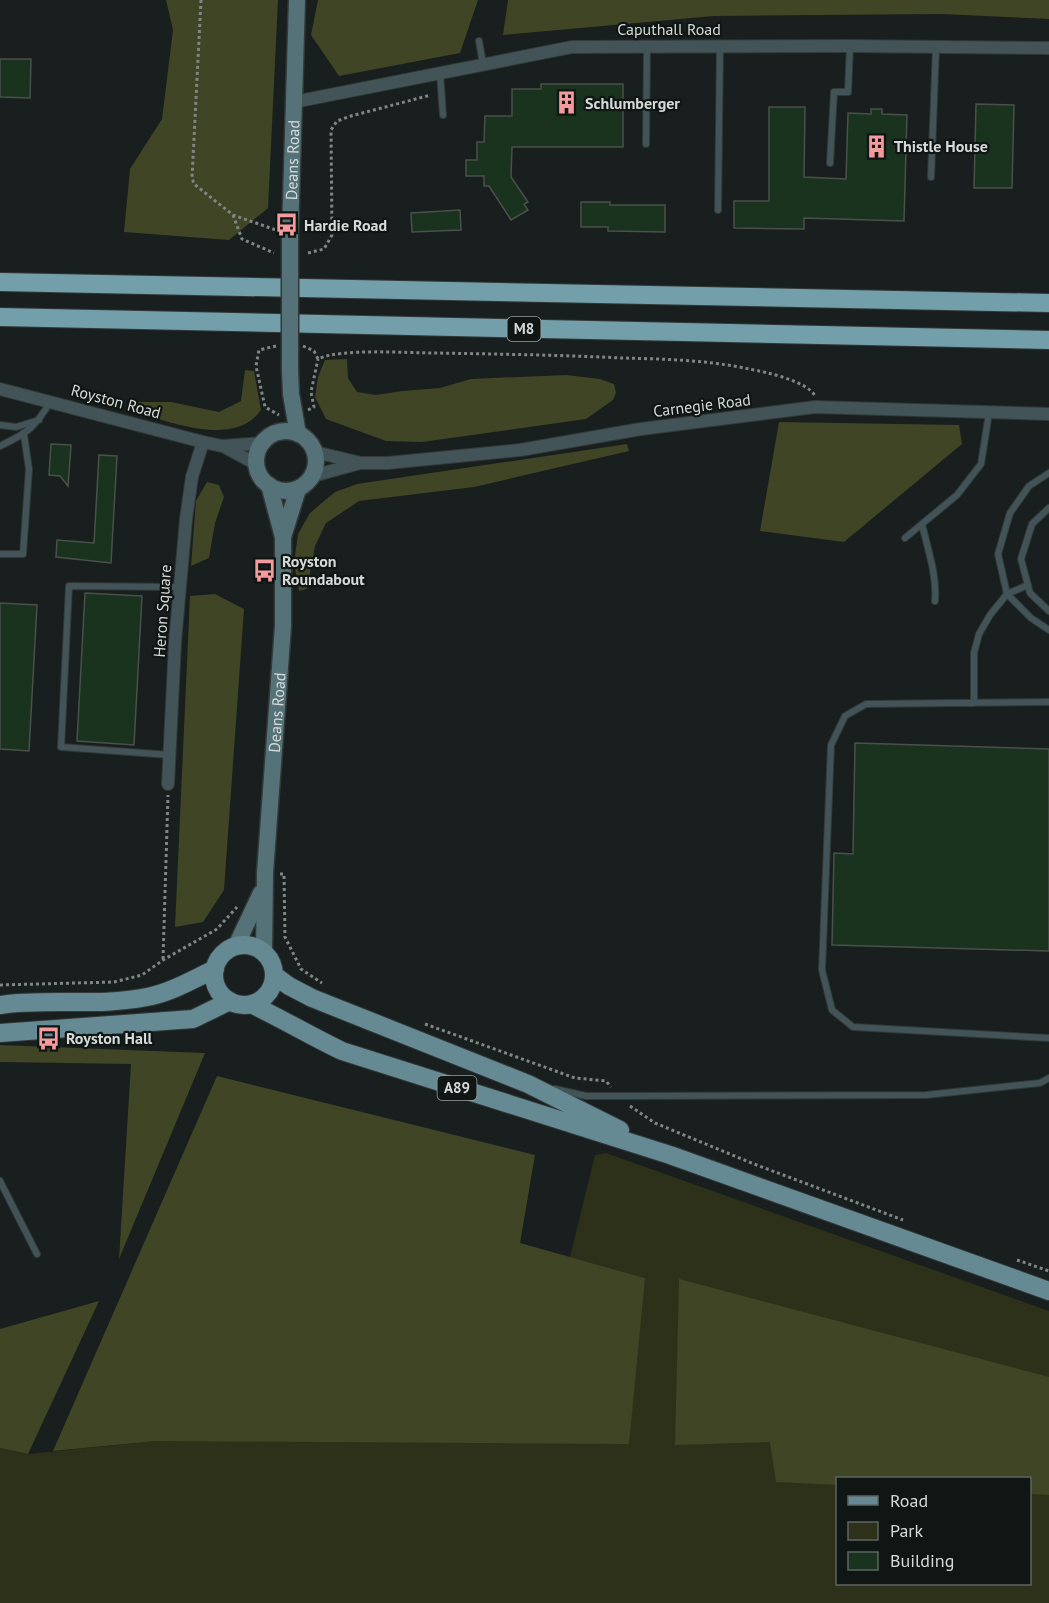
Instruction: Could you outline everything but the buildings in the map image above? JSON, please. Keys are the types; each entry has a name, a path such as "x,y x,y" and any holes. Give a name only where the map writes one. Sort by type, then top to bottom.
{"highway":[{"name":"M8","path":"0,282 1049,303"},
{"name":"M8","path":"0,318 1049,340"}],"main road":[{"path":"0,1033 193,1019 230,1001 217,987 214,978 215,969 224,952 236,946 251,946 264,952 273,965 274,975 269,992 262,999 251,1004"},
{"path":"0,1005 52,1001 104,1002 141,998 161,993 215,969"},
{"name":"A89","path":"274,975 290,987 312,998 528,1084 670,1155"},
{"name":"A89","path":"230,1001 243,1005 251,1004 342,1051 670,1155 1049,1291"}],"street":[{"name":"Deans Road","path":"285,422 291,394 290,232 297,0"},
{"name":"Caputhall Road","path":"294,102 572,46 1049,48"},
{"name":"Royston Road","path":"0,389 222,446 256,464"},
{"name":"Carnegie Road","path":"315,452 361,463 388,463 520,450 641,429 815,406 1049,414"},
{"path":"285,422 288,432 298,434 308,441 315,452 316,464 313,476 306,484 288,492 268,486 260,476 256,464 263,443 285,422"},
{"name":"Heron Square","path":"168,784 175,642 186,519 192,477 203,442"},
{"name":"Royston Road","path":"222,446 263,443"},
{"name":"Carnegie Road","path":"313,476 361,463"},
{"name":"Deans Road","path":"264,952 264,887 283,626 283,537 268,486"},
{"name":"Deans Road","path":"283,537 298,489"},
{"name":"Deans Road","path":"236,946 264,887"}],"lane":[{"path":"479,41 483,64"},
{"path":"717,210 720,45"},
{"path":"646,144 647,46"},
{"path":"830,163 834,92 848,92 850,46"},
{"path":"932,177 936,47"},
{"path":"440,73 443,115"},
{"path":"0,446 24,435 39,420 51,401"},
{"path":"905,538 957,495 981,464 989,412"},
{"path":"0,426 16,427 39,420"},
{"path":"0,554 23,554 29,469 24,435"},
{"path":"1049,473 1029,486 1010,513 998,555 1007,594 1031,618 1049,630"},
{"path":"1049,508 1032,524 1021,559 1030,593 1049,611"},
{"path":"922,524 933,568 935,601"},
{"path":"974,703 974,653 979,634 990,615 1007,594 1028,585"},
{"path":"170,755 61,747 69,586 180,587"},
{"path":"1049,702 866,704 844,716 831,745 822,970 832,1010 853,1027 1049,1038"},
{"path":"528,1084 586,1096 926,1095 1040,1083 1049,1078"},
{"path":"0,1181 37,1254"}],"path":[{"path":"201,0 192,178 194,184 233,215 273,230 290,232"},
{"path":"308,253 324,249 332,235 331,129 337,121 441,92"},
{"path":"233,215 242,239 276,253"},
{"path":"282,346 270,346 259,350 256,366 265,407 285,422 314,407 311,392 318,359 314,351 305,345 294,346"},
{"path":"318,359 328,354 396,353 677,360 749,368 794,381 811,389 815,406"},
{"path":"163,960 168,784"},
{"path":"0,986 114,982 142,975 163,960 217,929 243,900"}],"green space":[{"path":"166,0 278,0 268,208 229,240 124,232 130,169 162,119 173,30"},
{"path":"318,0 478,0 460,53 339,76 311,35"},
{"path":"508,0 1049,0 1049,19 940,14 714,16 503,35"},
{"path":"347,359 348,378 357,392 376,395 440,388 471,379 566,375 600,379 614,384 616,393 613,400 586,419 422,442 386,441 326,419 315,397 318,377 325,360"},
{"path":"245,370 254,371 261,410 250,421 236,428 203,429 136,413 137,402 171,402 219,412 241,401"},
{"path":"779,422 959,425 962,444 844,542 760,531"},
{"path":"627,444 629,451 474,487 359,501 326,523 315,546 307,589 299,591 294,563 298,534 310,513 335,492 357,484"},
{"path":"207,482 219,485 224,497 215,523 209,558 191,566 196,501"},
{"path":"215,594 244,609 224,890 203,922 175,927 190,596"},
{"path":"0,1045 205,1053 119,1259 131,1064 0,1062"},
{"path":"217,1076 535,1155 520,1243 645,1278 629,1444 156,1441 53,1451"},
{"path":"606,1153 1049,1311 1049,1603 0,1603 0,1448 28,1454 156,1441 645,1278 570,1257 595,1155"},
{"path":"679,1279 1049,1377 1049,1495 1031,1494 1031,1477 836,1477 836,1485 776,1482 770,1442 675,1445"},
{"path":"99,1301 28,1454 0,1448 0,1329"}],"place":[{"name":"Schlumberger","path":"567,103"},
{"name":"Thistle House","path":"876,146"},
{"name":"Hardie Road","path":"286,225"},
{"name":"Royston Roundabout","path":"264,570"},
{"name":"Royston Hall","path":"48,1038"}]}
